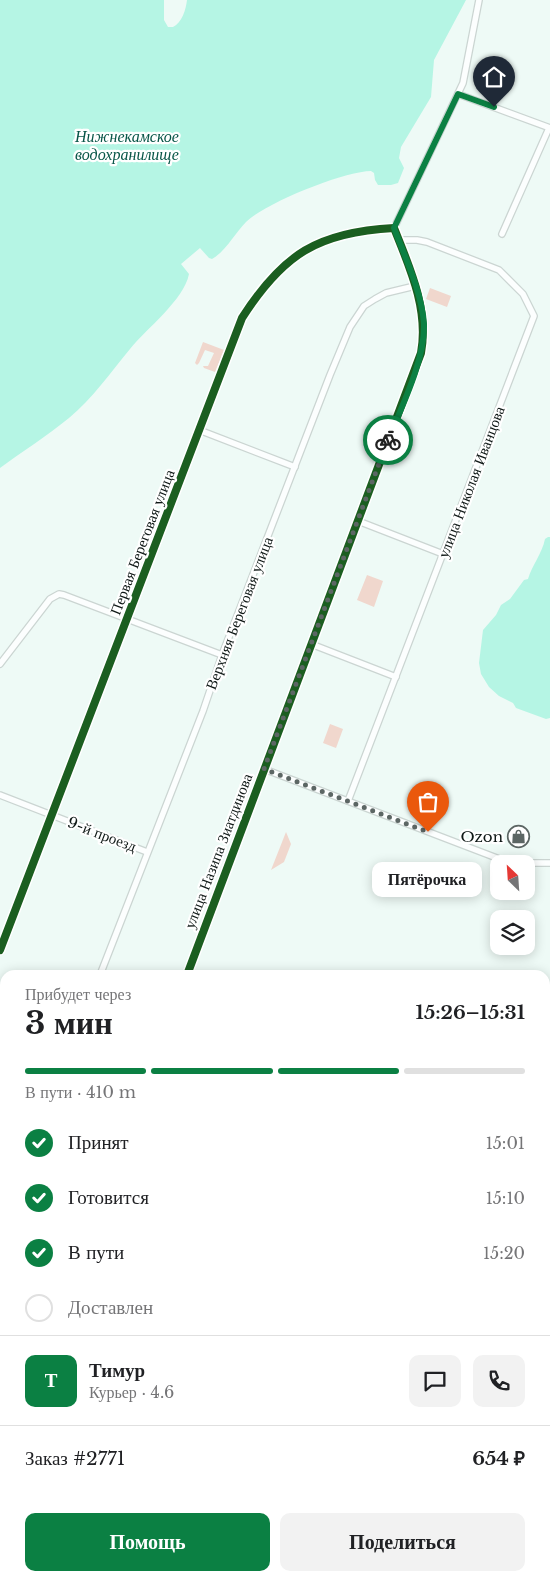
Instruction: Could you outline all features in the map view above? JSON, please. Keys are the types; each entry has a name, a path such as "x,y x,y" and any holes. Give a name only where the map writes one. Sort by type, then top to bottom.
{"street":[{"path":"394,228 463,83 479,0"},
{"path":"458,94 549,128 502,234"},
{"name":"улица Назипа Зиатдинова","path":"189,970 421,353 424,323 421,305 394,228"},
{"name":"Первая Береговая улица","path":"0,950 242,318 273,276 301,253 346,233 394,228"},
{"name":"улица Николая Иванцова","path":"348,801 534,316 523,294 497,269 423,241 399,240"},
{"name":"Верхняя Береговая улица","path":"102,970 330,375 356,316 364,306 386,293 415,286"},
{"path":"199,430 296,467"},
{"path":"358,521 444,554"},
{"path":"0,664 50,599 58,594 127,618 222,655"},
{"path":"311,644 396,677"},
{"path":"264,769 508,861 550,863"},
{"name":"9-й проезд","path":"0,795 147,852"}],"shaded area":[{"path":"430,288 451,296 447,307 426,299"},
{"path":"203,342 224,350 215,372 203,366 208,366 214,353 205,350 199,363 197,365 195,363"},
{"path":"367,575 383,581 374,607 357,600"},
{"path":"330,724 343,729 336,748 323,743"},
{"path":"286,832 291,844 284,862 271,870"}],"water":[{"name":"Нижнекамское водохранилище","path":"0,0 164,0 164,20 168,27 173,27 181,19 187,0 466,0 434,60 431,97 401,147 399,158 404,168 398,183 378,185 374,173 371,171 343,176 306,189 256,214 246,222 226,247 212,259 200,248 181,264 189,274 186,284 173,304 137,341 93,394 61,425 0,468"},
{"path":"550,537 550,718 546,719 516,708 513,703 499,696 489,687 481,674 479,663 483,630 496,615 501,605 510,599 524,580 528,579 542,550 545,539"}],"cycle path":[{"path":"0,950 242,318 272,278 288,262 305,250 323,241 344,235 367,230 394,228 417,289 422,321 421,353 189,970"}],"way so far":[{"path":"388,440 264,769 428,832"}],"place":[{"name":"Пятёрочка","path":"428,832"},
{"name":"Ozon","path":"519,836"}],"route":[{"path":"388,440 416,368 421,353 424,332 421,305 394,228 458,94 494,107"}]}
